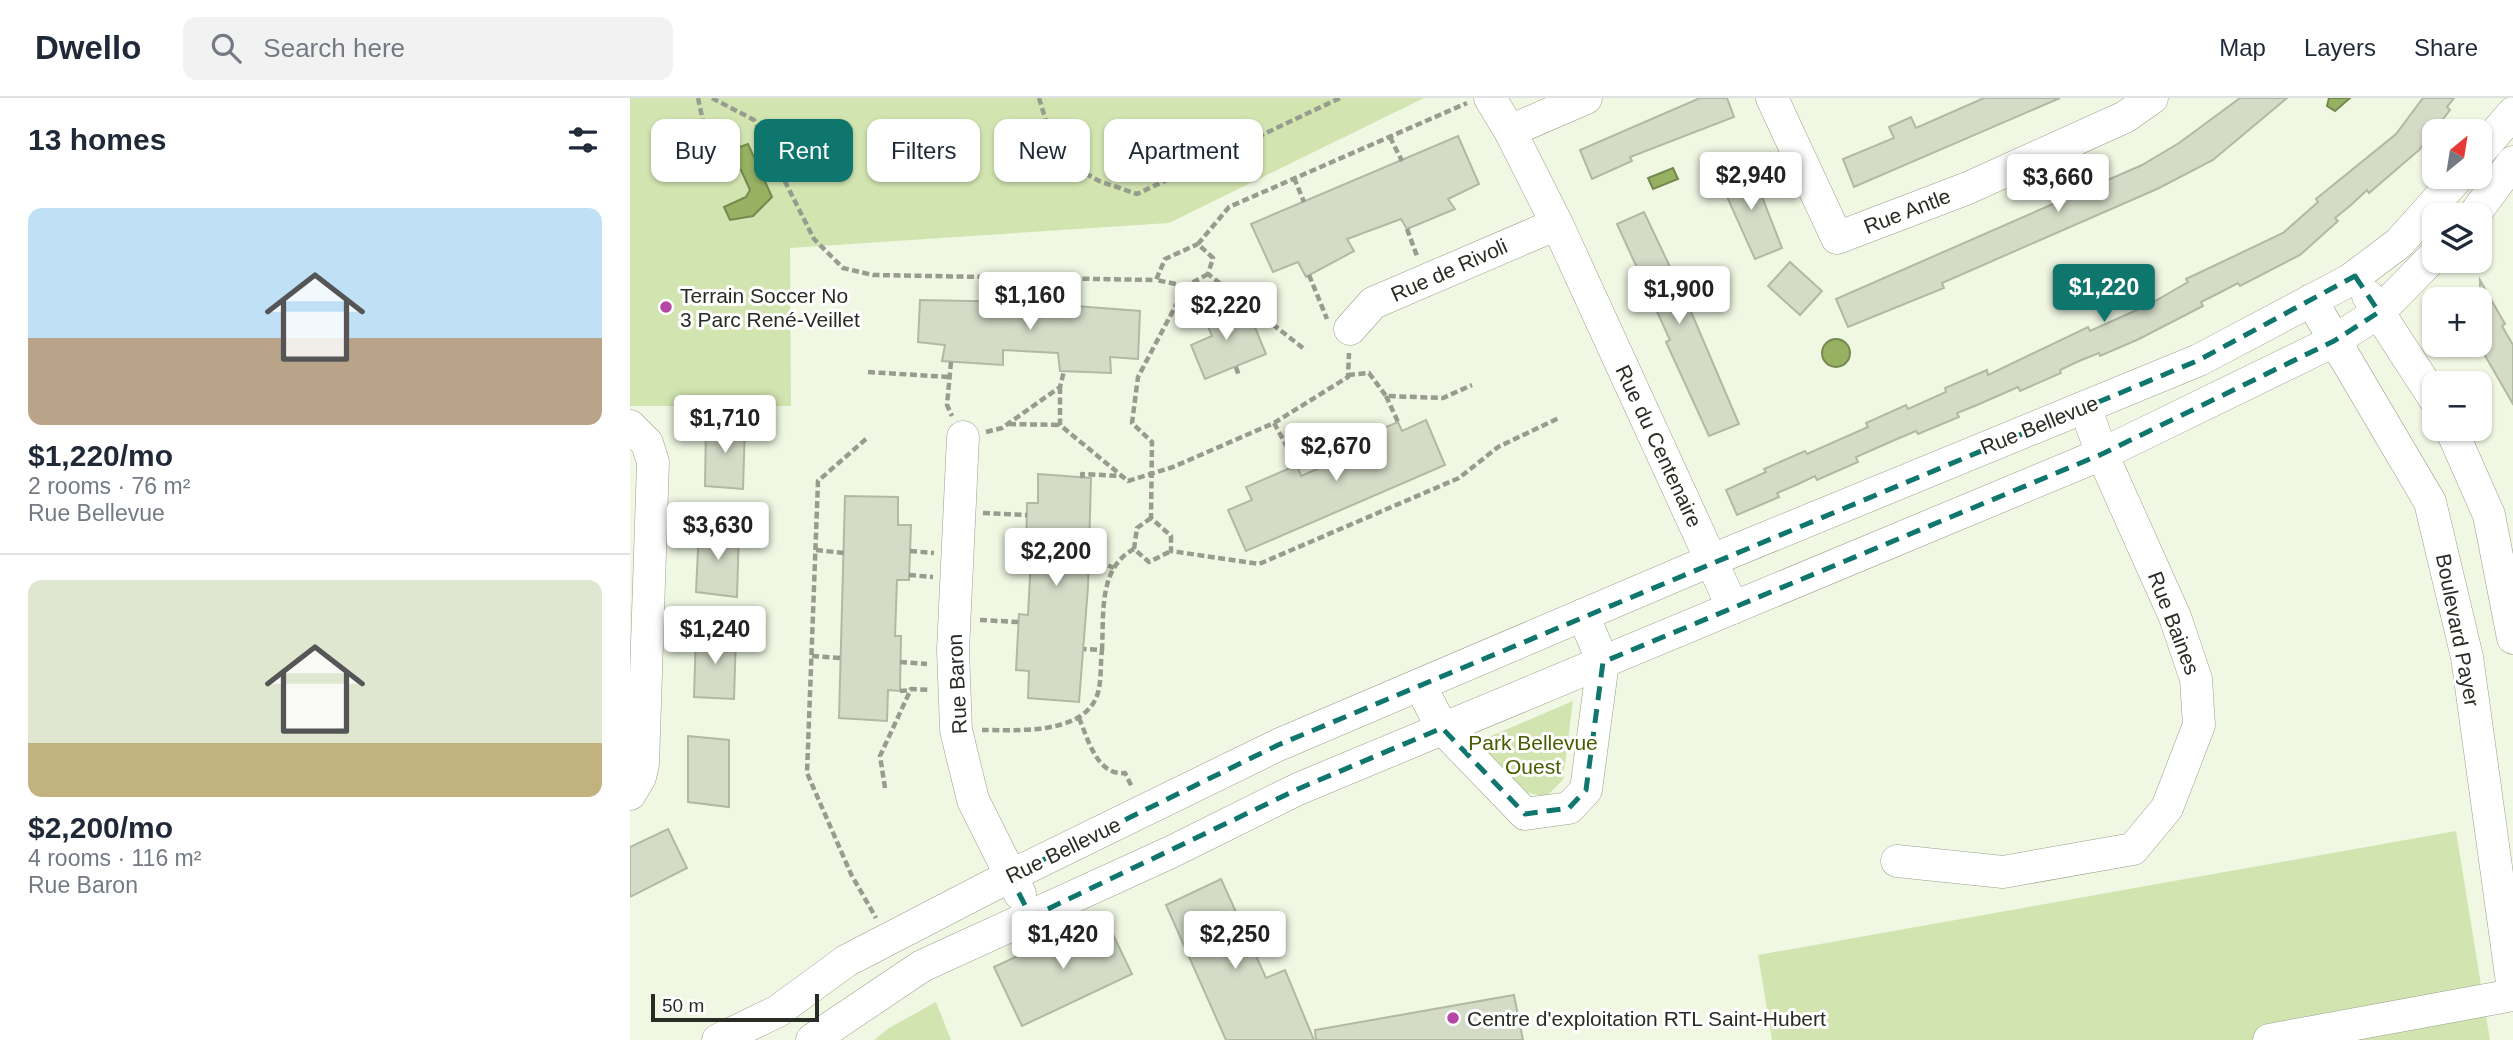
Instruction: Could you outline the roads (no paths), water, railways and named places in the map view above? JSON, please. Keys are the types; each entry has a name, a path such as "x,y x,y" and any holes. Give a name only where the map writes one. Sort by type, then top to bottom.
{"street":[{"name":"Rue du Centenaire","path":"1490,98 1510,131 1557,224 1733,608"},
{"path":"1510,131 1586,98"},
{"name":"Rue Antle","path":"1772,98 1837,238 1968,188 2125,117 2152,98"},
{"path":"2492,138 2513,113"},
{"path":"2483,203 2513,162"},
{"name":"Rue Bellevue","path":"718,1040 778,1011 846,961 1010,876 1278,746 1712,560 2199,359 2355,276 2399,243 2447,189"},
{"name":"Rue de Rivoli","path":"1339,326 1373,303 1557,224"},
{"path":"812,1040 922,966 1298,789 2102,454 2334,341 2379,312 2422,268"},
{"path":"2355,276 2422,379"},
{"name":"Boulevard Payer","path":"2312,300 2430,502 2467,657 2513,993"},
{"name":"Rue Baines","path":"1897,861 2003,872 2133,849 2166,808 2199,725 2196,680 2175,617 2102,454 2085,407"},
{"path":"630,426 647,443 653,466 643,764 638,781 630,794"},
{"name":"Rue Baron","path":"963,437 962,512 954,619 956,730 973,800 1031,917"},
{"path":"2456,441 2489,515 2513,638"},
{"path":"1420,685 1442,728 1525,814 1569,808 1586,790 1603,662 1583,615"},
{"path":"2467,657 2513,649"},
{"path":"1278,746 1298,789"},
{"path":"2269,1040 2513,993"}],"place":[{"name":"Terrain Soccer No 3 Parc René-Veillet","path":"666,307"},
{"name":"Centre d'exploitation RTL Saint-Hubert","path":"1453,1018"}],"park label":[{"name":"Park Bellevue Ouest","path":"1533,754"}]}
